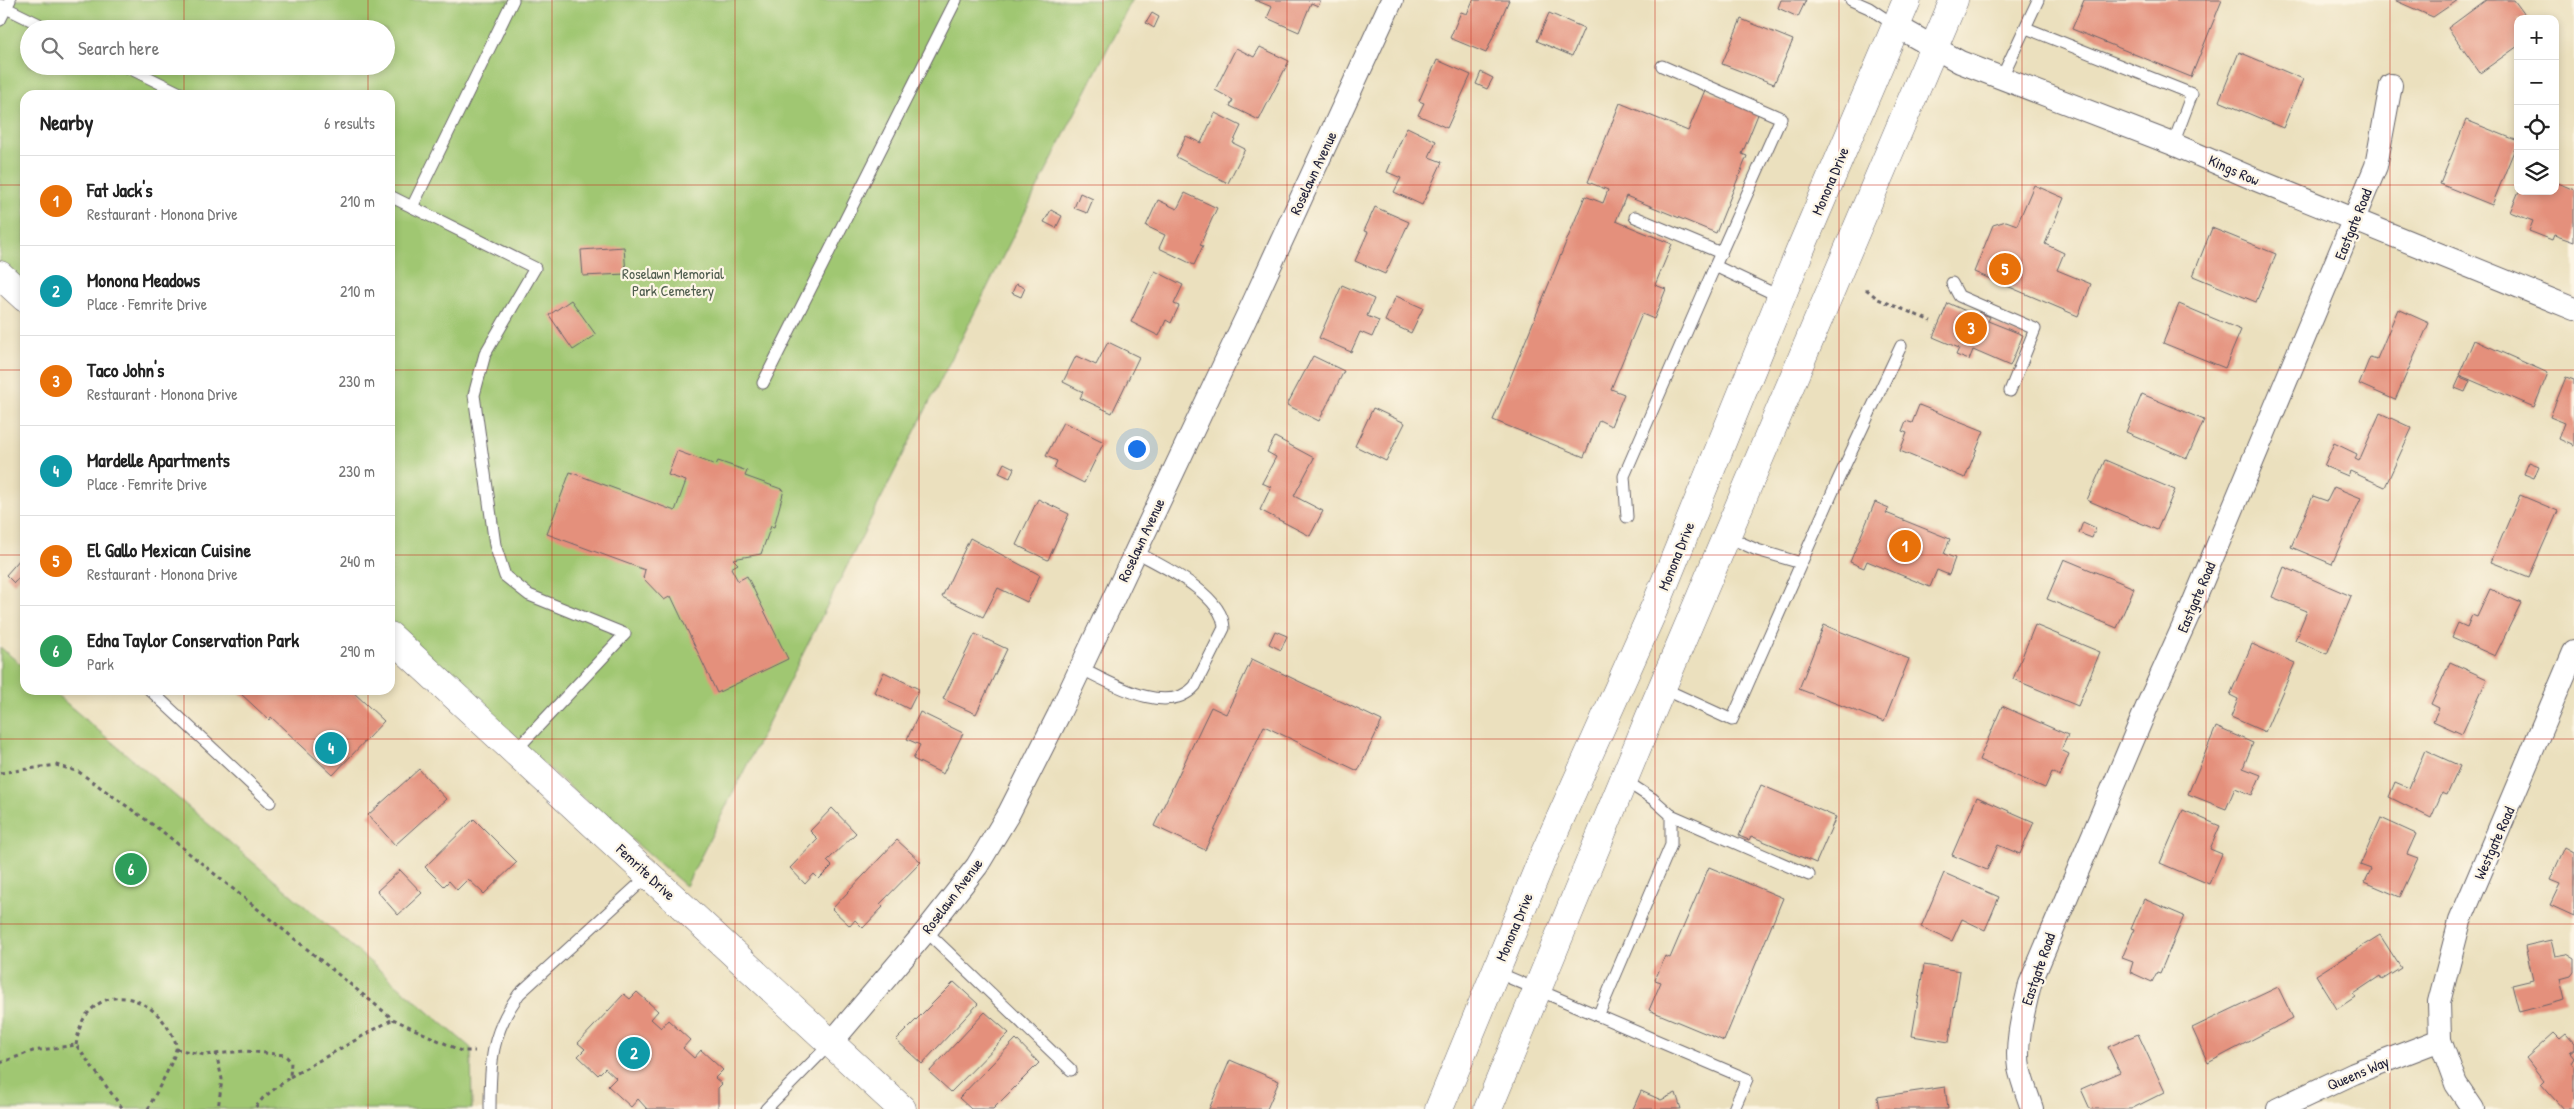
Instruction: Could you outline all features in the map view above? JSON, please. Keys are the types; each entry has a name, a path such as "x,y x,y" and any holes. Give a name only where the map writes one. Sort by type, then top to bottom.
{"street":[{"name":"Roselawn Avenue","path":"831,1043 926,931 977,866 1009,813 1136,552 1392,0"},
{"name":"Monona Drive","path":"1439,1109 1544,857 1657,602 1781,297 1907,0"},
{"path":"1488,1109 1662,688 1954,0"},
{"name":"Kings Row","path":"1896,26 1933,48 2001,79 2174,144 2574,309"},
{"name":"Eastgate Road","path":"2032,1109 2020,1069 2019,1053 2022,1016 2030,984 2149,702 2199,591 2376,166 2391,85"},
{"path":"0,275 20,293"},
{"name":"Femrite Drive","path":"395,641 902,1109"},
{"name":"Westgate Road","path":"2473,1109 2456,1084 2440,1040 2439,1002 2460,921 2574,652"},
{"name":"Queens Way","path":"2278,1109 2354,1073 2440,1040"}],"lane":[{"path":"412,207 513,0"},
{"path":"763,383 956,0"},
{"path":"1851,0 1869,8 1896,26"},
{"path":"2001,79 2038,0"},
{"path":"0,20 5,4 33,20"},
{"path":"2026,28 2192,94 2174,144"},
{"path":"1626,517 1624,476 1714,266 1781,118 1662,66"},
{"path":"144,75 174,90"},
{"path":"395,198 535,268 485,354 474,395 495,545 504,576 528,596 625,634 515,751"},
{"path":"1635,217 1720,253"},
{"path":"1714,266 1781,297"},
{"path":"1952,284 1958,296 2035,329 2010,391"},
{"path":"1662,688 1732,720 1900,346"},
{"path":"1726,536 1757,550 1801,563"},
{"path":"1080,668 1127,691 1146,697 1176,697 1189,693 1194,686 1224,628 1220,612 1202,593 1182,577 1136,552"},
{"path":"155,695 270,802"},
{"path":"1624,780 1653,799 1671,815 1809,875"},
{"path":"1598,1016 1671,845 1671,815"},
{"path":"490,1109 493,1049 506,1013 519,994 649,874"},
{"path":"926,931 1071,1070"},
{"path":"1496,972 1747,1079 1734,1109"},
{"path":"767,1108 831,1043"}],"path":[{"path":"1866,289 1878,299 1931,321"},
{"path":"0,773 56,765 79,772 162,832 393,1019 461,1051 493,1049"},
{"path":"123,1109 76,1045 80,1028 88,1013 108,998 132,998 151,1007 174,1037 176,1049 148,1109"},
{"path":"254,1109 263,1098 290,1077 393,1019"},
{"path":"0,1063 33,1050 76,1045"},
{"path":"176,1049 205,1055 216,1052 246,1051 285,1055 291,1062 290,1077"},
{"path":"216,1052 222,1079 218,1109"}],"green space":[{"name":"Roselawn Memorial Park Cemetery","path":"0,0 1132,0 686,886 395,637 395,90 20,90 20,293 0,275"},
{"path":"0,647 20,664 20,695 57,695 471,1048 472,1109 0,1109"}],"building":[{"path":"1255,0 1321,0 1318,6 1311,3 1299,32 1267,18 1272,7"},
{"path":"1473,0 1509,0 1486,53 1450,38 1461,12 1467,14"},
{"path":"1781,0 1806,0 1798,17 1778,8"},
{"path":"2084,0 2222,0 2191,77 2072,29"},
{"path":"2394,0 2458,0 2433,17"},
{"path":"2486,0 2514,0 2525,15 2514,15 2514,49 2480,73 2448,28"},
{"path":"1152,13 1159,17 1154,28 1146,23"},
{"path":"1549,13 1584,28 1572,56 1537,41"},
{"path":"1741,19 1793,40 1774,84 1722,64"},
{"path":"1260,47 1289,61 1259,120 1230,106 1233,100 1215,90 1236,48 1254,57"},
{"path":"2239,52 2303,79 2283,128 2219,101"},
{"path":"1437,60 1471,75 1447,128 1418,115 1424,103 1419,101"},
{"path":"1481,72 1493,78 1487,89 1476,84"},
{"path":"1705,90 1759,112 1742,154 1747,156 1716,233 1626,196 1616,221 1672,244 1655,285 1666,289 1654,319 1642,314 1611,389 1624,394 1611,426 1599,420 1584,457 1493,420 1585,196 1603,203 1608,190 1588,182 1620,103 1688,131"},
{"path":"1215,113 1241,126 1233,143 1245,149 1228,183 1176,157 1186,136 1201,143"},
{"path":"2466,120 2514,139 2514,151 2492,205 2440,184"},
{"path":"1407,127 1436,141 1429,157 1442,162 1422,205 1394,192 1401,178 1387,172"},
{"path":"2559,183 2574,190 2574,242 2554,235 2552,240 2529,231 2533,221 2510,212 2517,195 2559,195"},
{"path":"2034,185 2064,198 2045,244 2064,253 2057,270 2091,284 2078,316 1974,272 1993,225 2006,221 2017,225"},
{"path":"1080,193 1093,199 1087,213 1074,208"},
{"path":"1185,193 1217,208 1200,245 1203,246 1194,265 1159,248 1165,235 1146,226 1158,200 1177,209"},
{"path":"1375,207 1409,222 1385,274 1355,261 1368,232 1364,231"},
{"path":"1051,210 1062,216 1056,228 1044,222"},
{"path":"2212,228 2276,254 2256,302 2193,276"},
{"path":"624,247 626,274 583,276 581,250"},
{"path":"1155,271 1183,285 1174,304 1179,306 1171,323 1166,320 1159,336 1131,322"},
{"path":"1016,284 1025,288 1021,297 1012,293"},
{"path":"1342,285 1374,299 1367,316 1379,321 1372,337 1360,332 1351,352 1319,338"},
{"path":"1396,296 1423,308 1411,333 1385,321"},
{"path":"571,300 596,335 573,350 549,315"},
{"path":"1948,303 1977,316 1979,312 1990,317 1988,321 2023,335 2010,366 1973,350 1969,360 1956,355 1959,348 1933,337"},
{"path":"2179,304 2241,330 2225,368 2163,343"},
{"path":"2398,309 2429,323 2395,400 2359,384 2370,357 2377,359"},
{"path":"2474,340 2548,373 2534,407 2459,375"},
{"path":"1108,342 1139,357 1112,413 1080,398 1083,392 1063,382 1076,356 1096,365"},
{"path":"1313,356 1344,371 1319,421 1287,405"},
{"path":"2460,377 2470,381 2465,392 2455,388"},
{"path":"2566,377 2574,380 2574,446 2559,439 2565,423 2550,417"},
{"path":"2142,394 2204,420 2187,458 2126,432"},
{"path":"1919,405 1984,431 1965,478 1900,451 1907,433 1902,431 1906,421 1912,423"},
{"path":"1373,408 1405,423 1386,461 1355,446"},
{"path":"2380,413 2412,428 2385,487 2350,471 2348,476 2324,466 2334,443 2357,454 2355,459 2359,461"},
{"path":"1063,422 1104,442 1084,483 1054,468 1057,461 1046,456"},
{"path":"1275,437 1314,458 1294,496 1323,511 1310,536 1260,510 1271,487 1262,483 1276,457 1267,452"},
{"path":"677,451 716,465 718,461 747,471 745,476 784,490 774,527 771,526 761,554 733,559 738,564 731,568 738,581 747,576 788,659 717,693 671,596 664,600 643,578 645,570 547,534 570,472 675,511 686,481 668,475"},
{"path":"2105,460 2175,490 2157,530 2087,500"},
{"path":"2529,462 2539,466 2534,478 2524,474"},
{"path":"1004,463 1014,468 1010,478 999,473"},
{"path":"2334,487 2361,498 2332,564 2291,547 2313,496 2327,501"},
{"path":"2520,495 2558,511 2529,577 2491,562"},
{"path":"1038,499 1069,514 1048,560 1016,545"},
{"path":"1875,502 1889,508 1886,513 1950,539 1944,554 1955,558 1949,575 1937,570 1930,587 1867,561 1864,568 1850,562"},
{"path":"2083,522 2096,528 2092,538 2079,533"},
{"path":"970,538 1040,575 1027,602 998,588 983,617 942,597"},
{"path":"20,559 20,576 14,583 6,575"},
{"path":"2064,559 2134,588 2117,628 2047,599"},
{"path":"2284,567 2351,596 2327,654 2295,640 2307,611 2272,597"},
{"path":"2490,589 2521,603 2495,656 2452,637 2458,623 2467,627 2472,615 2477,617"},
{"path":"1824,625 1909,659 1884,722 1799,689"},
{"path":"2035,625 2100,652 2078,706 2013,679"},
{"path":"1275,631 1287,636 1281,650 1269,644"},
{"path":"975,634 1007,649 976,714 943,699"},
{"path":"2252,644 2295,663 2265,732 2231,717 2238,699 2230,695"},
{"path":"1252,659 1382,721 1358,771 1264,726 1205,850 1154,826 1211,707 1226,714"},
{"path":"2450,662 2487,679 2462,734 2433,721 2439,708 2431,704"},
{"path":"884,672 919,689 909,709 874,692"},
{"path":"242,695 356,695 384,721 333,775 271,717 269,720"},
{"path":"2002,706 2068,735 2061,750 2069,754 2060,776 2052,772 2045,788 1979,760"},
{"path":"920,712 963,733 943,774 913,759 920,745 907,739"},
{"path":"2216,727 2253,743 2243,768 2261,775 2252,795 2235,788 2226,809 2188,794"},
{"path":"2425,750 2460,766 2447,795 2442,793 2431,818 2389,797 2395,782 2409,788"},
{"path":"419,769 446,799 395,845 368,815"},
{"path":"1761,785 1836,817 1816,863 1751,836 1749,840 1739,836"},
{"path":"1977,797 2034,822 2020,854 1998,845 1987,870 1952,855"},
{"path":"832,808 856,833 827,861 832,866 819,879 814,874 805,884 790,868 818,839 810,831"},
{"path":"2183,810 2220,826 2210,849 2222,854 2209,884 2160,863"},
{"path":"2381,818 2416,834 2407,854 2418,858 2400,897 2365,882 2371,869 2360,865"},
{"path":"474,819 517,862 484,894 468,879 457,890 449,881 444,886 425,867"},
{"path":"897,840 921,862 880,904 883,907 863,928 855,920 850,926 832,909"},
{"path":"2565,847 2574,852 2574,916 2550,905 2560,884 2550,880"},
{"path":"1709,867 1783,898 1724,1041 1649,1010 1661,982 1655,980 1665,956 1670,958"},
{"path":"400,870 422,893 398,915 377,891"},
{"path":"1944,873 1999,897 1985,930 1962,919 1952,941 1921,927"},
{"path":"2144,899 2184,916 2160,973 2157,972 2152,982 2130,972 2133,962 2122,958 2134,930 2131,929"},
{"path":"2380,935 2401,968 2382,980 2380,976 2353,994 2355,997 2337,1009 2316,975"},
{"path":"2551,940 2555,956 2566,954 2574,959 2574,972 2571,976 2560,979 2565,1000 2519,1012 2512,985 2533,980 2525,946"},
{"path":"1924,965 1960,971 1949,1042 1912,1036"},
{"path":"954,982 978,1004 922,1064 896,1040"},
{"path":"2278,987 2293,1018 2208,1063 2192,1028"},
{"path":"637,992 658,1011 651,1019 661,1028 668,1020 690,1040 683,1048 694,1058 701,1050 723,1070 715,1078 722,1084 718,1088 718,1109 647,1109 638,1099 631,1107 608,1086 616,1078 605,1068 598,1075 578,1056 585,1049 578,1043 624,994 630,999"},
{"path":"985,1012 1009,1033 951,1092 929,1072"},
{"path":"2554,1033 2560,1039 2566,1034 2574,1043 2574,1049 2570,1052 2574,1057 2571,1062 2574,1066 2574,1109 2563,1109 2541,1084 2544,1081 2526,1058"},
{"path":"2138,1034 2165,1092 2131,1109 2090,1109 2081,1089 2120,1072 2108,1047"},
{"path":"1016,1039 1039,1063 993,1109 971,1109 959,1098"},
{"path":"1230,1060 1279,1081 1267,1109 1209,1109"},
{"path":"1945,1087 1948,1109 1879,1109 1877,1097"},
{"path":"1641,1091 1661,1100 1676,1093 1681,1109 1633,1109"}],"place":[{"name":"El Gallo Mexican Cuisine","path":"2005,269"},
{"name":"Taco John's","path":"1971,328"},
{"name":"Fat Jack's","path":"1905,546"},
{"name":"Mardelle Apartments","path":"331,748"},
{"name":"Edna Taylor Conservation Park","path":"131,869"},
{"name":"Monona Meadows","path":"634,1053"}]}
